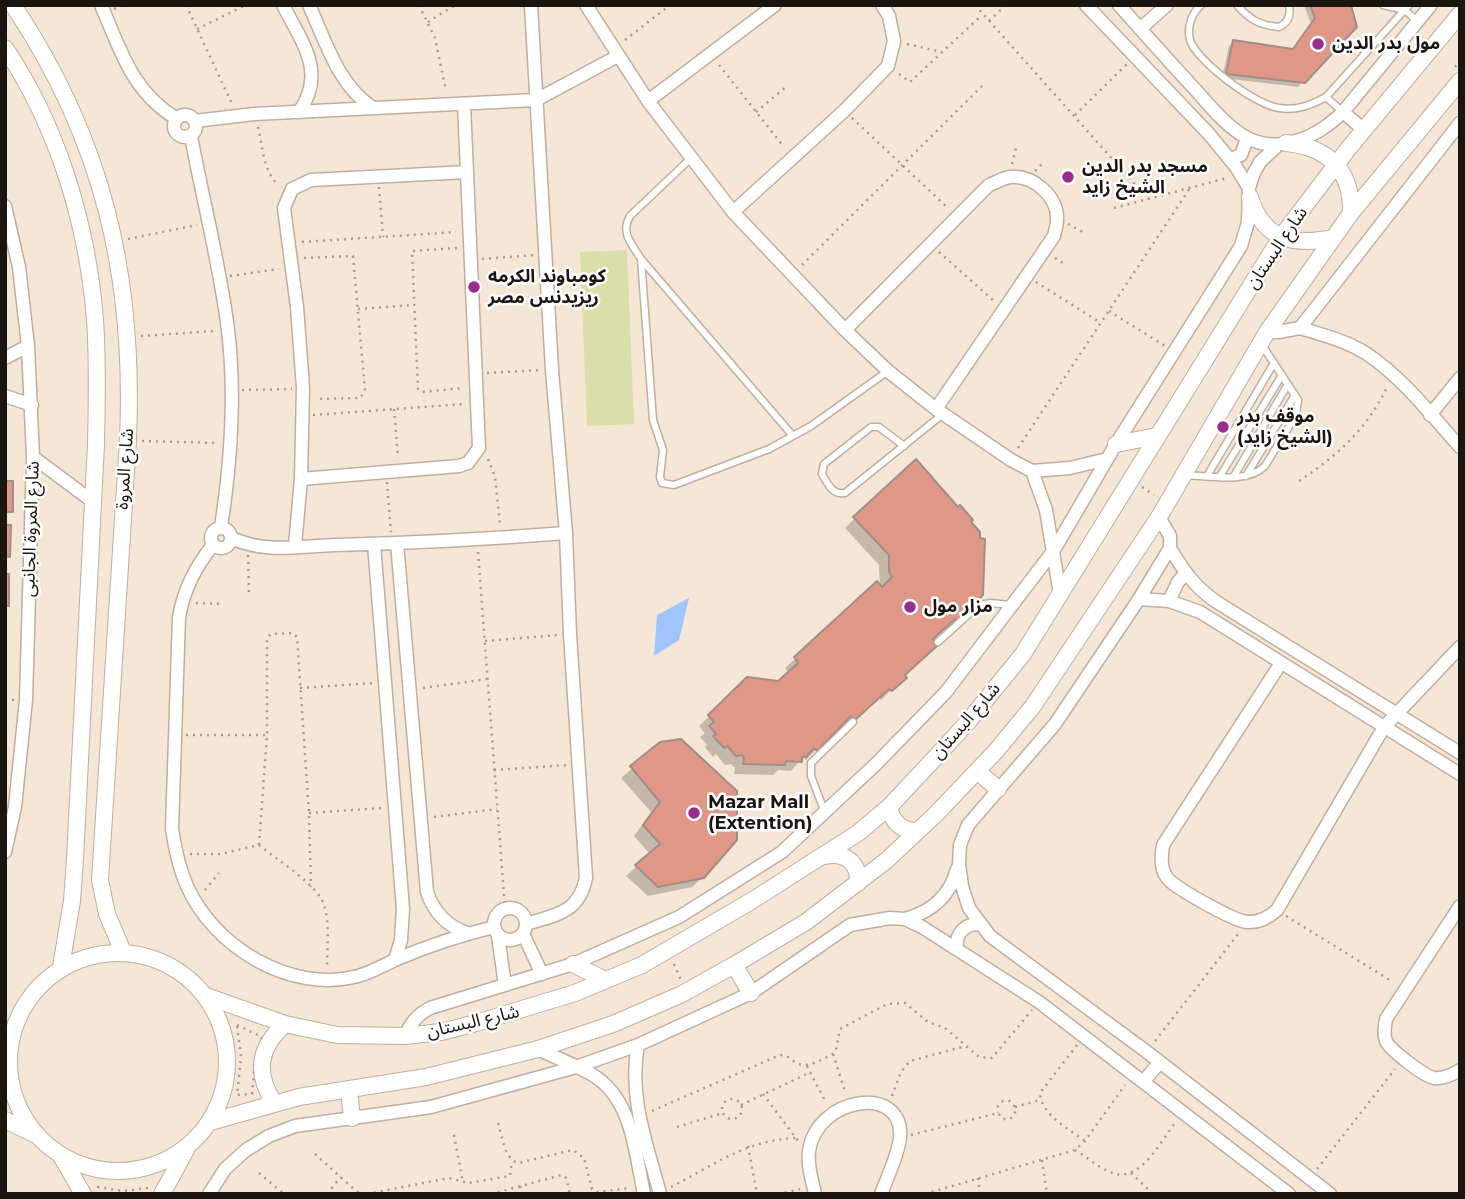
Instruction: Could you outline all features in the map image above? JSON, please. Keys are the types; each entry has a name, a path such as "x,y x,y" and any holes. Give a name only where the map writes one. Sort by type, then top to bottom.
{"street":[{"name":"شارع المروة","path":"13,5 52,68 77,118 96,171 115,242 127,337 128,440 100,871 102,897 123,952"},
{"path":"101,5 137,85 155,104 177,119 188,116 197,126 191,136 220,278 228,330 232,390 231,444 221,527"},
{"path":"283,5 313,72 312,86 299,112"},
{"path":"309,5 343,79 351,90 373,108"},
{"path":"214,545 194,572 182,603 172,830 176,853 188,888 204,914 224,937 248,955 295,976 328,980 377,970 395,960 467,933 496,931 511,941 525,929 563,913 579,899 586,878 531,5"},
{"path":"586,5 648,101 733,212 845,330 888,370 939,412 1010,460 1032,471 1070,468 1107,460"},
{"path":"648,101 775,5"},
{"path":"733,212 844,111 888,66 894,41 889,16 882,5"},
{"path":"1086,5 1231,159 1241,174 1261,220 1281,237 1306,243 1333,238"},
{"path":"1119,5 1224,121 1247,139 1259,144 1312,148 1337,165 1349,187 1351,213"},
{"path":"1140,29 1167,5"},
{"path":"405,1037 410,1024 419,1014 430,1008 573,964 679,917 782,852 876,764 946,692 1054,550 1116,444 1241,246 1248,222 1253,175 1260,162 1282,144 1307,139 1343,112 1431,5"},
{"name":"شارع البستان","path":"206,996 285,1024 337,1035 405,1037 441,1032 540,1005 605,980 668,951 858,833 889,807 983,704 1023,654 1281,237 1364,130 1460,14"},
{"name":"شارع المروة","path":"5,48 27,83 61,165 86,256 95,318 98,378 73,880 61,967"},
{"path":"195,121 254,114 536,100 616,52"},
{"path":"27,83 52,68"},
{"path":"210,1122 274,1103 426,1077 538,1049 613,1024 686,992 734,965 806,922 858,883 917,831 977,771 1033,706 1163,510 1264,337 1351,213 1455,76"},
{"path":"301,479 459,466 468,463 479,448 464,104"},
{"path":"1343,112 1364,130"},
{"path":"177,119 174,128 178,135 187,138 191,136"},
{"path":"1300,328 1460,123"},
{"path":"1231,159 1241,155 1247,139"},
{"path":"295,546 301,479 303,394 299,321 284,208 292,189 311,180 467,172"},
{"path":"845,330 989,186 1008,177 1026,178 1044,188 1055,205 1057,219 1054,236 939,412"},
{"name":"شارع المروة الجانبى","path":"5,206 19,267 29,346 33,457 26,700 15,807 5,852"},
{"path":"1264,337 1300,328 1334,337 1366,353 1393,375 1460,447"},
{"path":"5,358 29,346"},
{"path":"1430,415 1460,378"},
{"path":"5,396 32,405"},
{"path":"1116,444 1157,436"},
{"path":"33,457 92,501"},
{"path":"1032,471 1046,510 1060,594"},
{"path":"1163,510 1170,536 1170,548 1185,574 1199,589 1460,753"},
{"path":"221,527 228,531 231,538 247,545 280,549 295,546 566,533"},
{"path":"214,545 210,536 212,531 221,527"},
{"path":"214,545 225,548 231,538"},
{"path":"394,543 427,892 430,901 449,925 467,933"},
{"path":"373,544 403,919 395,960"},
{"path":"1170,548 1055,724 968,825 960,845 962,886 969,908 990,936 1147,1052 1329,1194"},
{"path":"1169,601 1185,574"},
{"path":"1139,599 1169,601 1200,612 1460,774"},
{"path":"1281,663 1163,845 1161,858 1163,871 1170,881 1234,919 1248,922 1269,917 1277,911 1384,727 1460,647"},
{"path":"390,744 413,743"},
{"path":"977,771 998,789"},
{"path":"889,807 892,818 899,827 917,831"},
{"path":"819,857 833,854 847,857 857,868 858,883"},
{"path":"209,1194 225,1169 246,1150 269,1136 295,1126 431,1107 576,1067 638,1045 751,993 850,925 868,920 905,919 918,915 941,900 949,889 959,864"},
{"path":"1460,906 1386,1019 1384,1030 1390,1049 1431,1078 1442,1078 1460,1070"},
{"path":"505,985 495,918 505,909 519,911 542,974"},
{"path":"905,919 922,926 1039,1002 1289,1194"},
{"path":"957,949 960,933 968,926 979,924"},
{"path":"36,1135 18,1107 9,1074 10,1041 22,1009 39,986 61,967 91,955 123,952 147,956 169,964 189,978 206,996 221,1025 228,1058 224,1091 210,1122 156,1191"},
{"path":"573,964 605,980"},
{"path":"734,965 751,993"},
{"path":"5,1015 22,1009"},
{"path":"274,1103 262,1076 262,1061 266,1046 285,1024"},
{"path":"638,1045 634,1069 635,1093 660,1193"},
{"path":"538,1049 594,1076 609,1088 628,1121 643,1190"},
{"path":"1138,1078 1160,1062"},
{"path":"349,1090 352,1118"},
{"path":"814,1190 808,1154 816,1131 832,1114 862,1102 875,1102 894,1116 901,1138 881,1194"},
{"path":"5,1120 36,1135 61,1156 86,1167 113,1172 140,1170 166,1161 189,1146"},
{"path":"61,1156 83,1194"}],"lane":[{"path":"1201,5 1195,11 1189,26 1191,42 1200,55 1247,96 1270,106 1295,109 1326,97 1407,8"},
{"path":"1237,5 1251,20 1279,27 1288,20 1289,5"},
{"path":"1382,5 1407,8 1417,21"},
{"path":"1326,97 1343,112"},
{"path":"690,159 630,216 625,224 625,233 641,259 793,436"},
{"path":"641,259 653,420 663,450 660,477 662,483 674,485 754,456 829,414 888,370"},
{"path":"1184,475 1246,476 1259,472 1290,425 1298,408 1295,395 1274,363 1264,337"},
{"path":"1207,475 1274,363"},
{"path":"1220,476 1282,375"},
{"path":"1234,476 1288,384"},
{"path":"1246,476 1295,395"},
{"path":"904,446 879,427 871,427 824,464 822,474 833,492 845,493 904,446 939,412"},
{"path":"938,642 979,605 1012,605"},
{"path":"824,810 810,772 811,763 853,722"}],"path":[{"path":"186,5 238,115"},
{"path":"197,29 246,5"},
{"path":"419,5 437,46 448,105"},
{"path":"428,22 455,5"},
{"path":"616,52 670,5"},
{"path":"975,5 1148,199"},
{"path":"989,21 1006,5"},
{"path":"910,82 983,14"},
{"path":"894,41 942,52"},
{"path":"710,54 793,158"},
{"path":"1075,115 1134,57"},
{"path":"1455,76 1460,61"},
{"path":"792,274 984,84"},
{"path":"756,112 787,86"},
{"path":"844,111 957,216"},
{"path":"254,114 269,173 274,182 292,189"},
{"path":"1008,177 1016,148"},
{"path":"1114,208 1241,174"},
{"path":"379,177 383,237"},
{"path":"1010,460 1190,188"},
{"path":"115,242 207,223"},
{"path":"288,243 470,232"},
{"path":"930,244 1004,310"},
{"path":"545,255 412,251 418,389 422,392 477,380 552,370"},
{"path":"220,278 291,263 353,257 365,394 360,398 232,390"},
{"path":"1030,278 1101,323"},
{"path":"358,309 413,305"},
{"path":"1109,311 1174,351"},
{"path":"127,337 228,330"},
{"path":"1300,481 1331,460 1358,434 1380,402 1393,375"},
{"path":"303,416 478,402"},
{"path":"394,409 394,543"},
{"path":"128,440 231,444"},
{"path":"479,448 495,477 501,538"},
{"path":"1131,479 1163,510"},
{"path":"477,539 505,909"},
{"path":"247,545 249,594"},
{"path":"182,603 223,604"},
{"path":"259,845 267,735 268,636 296,634 309,813 311,887"},
{"path":"485,641 570,634"},
{"path":"409,690 488,679"},
{"path":"300,688 385,682"},
{"path":"176,735 267,735"},
{"path":"494,770 579,764"},
{"path":"309,813 395,807"},
{"path":"420,819 497,809"},
{"path":"176,853 221,854 259,845"},
{"path":"259,845 311,887 324,906 328,980"},
{"path":"195,901 219,873"},
{"path":"1277,911 1406,990"},
{"path":"1147,1052 1248,922"},
{"path":"668,951 686,992"},
{"path":"849,1106 834,1054 840,1029 887,1004 905,1003 928,1023 945,1028 979,1057 992,1058 1039,1002"},
{"path":"1084,1037 1040,1093 1040,1100 1047,1112 1085,1141"},
{"path":"886,1108 901,1072 910,1061 967,1046"},
{"path":"640,1116 780,1055 786,1055 802,1066 807,1066 834,1054"},
{"path":"1309,1178 1404,1058"},
{"path":"807,1066 832,1114"},
{"path":"741,1105 811,1072"},
{"path":"925,1194 1075,1150 1138,1078"},
{"path":"764,1094 808,1154"},
{"path":"728,1100 735,1100 741,1105 741,1113 736,1118 728,1118 723,1113 723,1106 728,1100"},
{"path":"1015,1107 1040,1100"},
{"path":"1003,1101 1010,1101 1015,1107 1015,1114 1010,1119 1003,1119 998,1113 998,1106 1003,1101"},
{"path":"1075,1150 1115,1174 1131,1173 1144,1164 1183,1112"},
{"path":"677,1127 723,1113"},
{"path":"901,1138 998,1113"},
{"path":"315,1154 365,1194 449,1178 463,1183 510,1176 512,1161 498,1122"},
{"path":"454,1135 463,1183"},
{"path":"660,1193 748,1146 764,1141 796,1138"},
{"path":"748,1146 757,1194"},
{"path":"512,1161 518,1163 573,1150 584,1158 592,1188 597,1192 643,1190"},
{"path":"1042,1160 1047,1194"},
{"path":"1131,1173 1153,1194"},
{"path":"259,1174 284,1194"},
{"path":"491,1194 562,1175 566,1178 570,1194"},
{"path":"327,1194 341,1177"},
{"path":"978,1178 980,1194"},
{"path":"520,1186 522,1194"},
{"path":"102,1194 98,1187 123,1191 156,1191"},
{"path":"778,1194 814,1190"}],"green space":[{"path":"627,250 634,424 587,426 580,252"}],"water":[{"path":"689,598 679,640 654,656 657,615"}],"building":[{"name":"مول بدر الدين","path":"1310,5 1351,5 1357,27 1305,83 1226,74 1233,40 1293,49 1315,18"},
{"name":"مزار مول","path":"916,459 973,520 971,522 980,532 980,538 985,539 983,595 958,622 955,619 933,639 938,645 905,675 907,678 892,691 889,689 855,720 851,716 817,751 814,748 806,757 802,757 802,762 786,761 785,765 743,764 742,755 736,756 713,736 716,734 709,726 714,722 708,715 747,677 778,681 798,663 794,657 877,581 882,587 892,577 889,572 889,555 853,517"},
{"path":"5,481 13,481 13,512 5,512"},
{"path":"5,525 11,525 10,557 5,556"},
{"path":"5,574 9,574 9,606 5,606"},
{"name":"Mazar Mall (Extention)","path":"681,739 737,791 737,840 704,878 658,887 635,865 660,844 643,825 660,802 630,766 660,742"}],"place":[{"name":"مول بدر الدين","path":"1318,44"},
{"name":"مسجد بدر الدين الشيخ زايد","path":"1068,177"},
{"name":"كومباوند الكرمه ريزيدنس مصر","path":"474,287"},
{"name":"موقف بدر (الشيخ زايد)","path":"1223,427"},
{"name":"مزار مول","path":"910,607"},
{"name":"Mazar Mall (Extention)","path":"694,813"}]}
